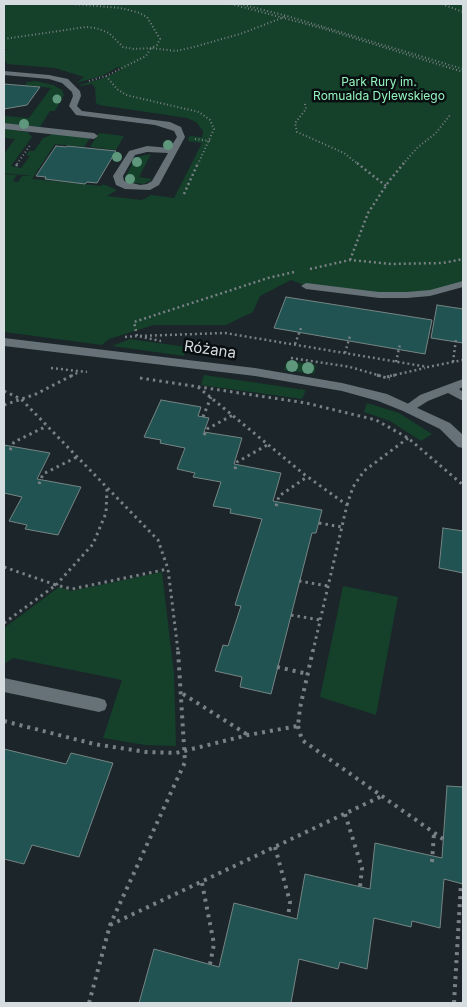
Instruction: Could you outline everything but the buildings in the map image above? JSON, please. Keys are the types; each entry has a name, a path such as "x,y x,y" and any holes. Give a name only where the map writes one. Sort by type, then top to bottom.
{"street":[{"name":"Różana","path":"4,342 255,372 342,387 382,397 408,408 445,426 463,443"}],"lane":[{"path":"4,72 49,77 65,81 76,91 77,96 73,106 79,112 155,122 174,126 178,129 181,137 159,180 150,187 128,187 119,183 118,176 132,153 147,149 173,152"},
{"path":"4,126 94,136"},
{"path":"306,286 379,295 407,295 430,293 463,284"},
{"path":"408,408 424,398 463,383"},
{"path":"448,388 463,397"},
{"path":"4,685 99,705"}],"path":[{"path":"74,4 120,8 147,17 160,40 151,48 146,56 103,77"},
{"path":"231,4 283,17 463,70"},
{"path":"240,4 287,16 463,70"},
{"path":"442,4 463,12"},
{"path":"4,39 86,28 109,33 124,47 176,51 240,34 287,16"},
{"path":"305,104 306,109 295,123 298,132 344,153 386,186"},
{"path":"350,260 368,213 386,186 406,160 436,133 450,115"},
{"path":"295,344 301,328"},
{"path":"137,336 225,333 428,367"},
{"path":"345,353 350,336"},
{"path":"454,362 456,339"},
{"path":"396,362 400,344"},
{"path":"388,378 463,360"},
{"path":"4,405 36,394 80,372"},
{"path":"347,505 308,477 198,387 306,403 376,420 408,438 463,485"},
{"path":"4,391 21,399 158,540 168,569 177,633 185,762 110,925 88,1003"},
{"path":"203,417 211,397"},
{"path":"204,435 207,429 233,415"},
{"path":"10,450 14,442 47,426"},
{"path":"408,438 364,471 354,487 347,505 300,708 298,726 302,740 443,839"},
{"path":"235,468 237,462 269,444"},
{"path":"39,484 44,474 77,457"},
{"path":"276,506 279,496 308,477"},
{"path":"4,623 56,585 93,544 106,513 107,489"},
{"path":"319,523 342,527"},
{"path":"4,567 72,589 168,569"},
{"path":"299,581 328,586"},
{"path":"291,615 320,620"},
{"path":"277,667 308,674"},
{"path":"182,694 248,735"},
{"path":"4,721 94,744 146,752 176,753 248,735 298,726"},
{"path":"110,925 382,796"},
{"path":"345,814 362,868 360,887"},
{"path":"432,862 434,833"},
{"path":"275,847 290,902 288,917"},
{"path":"202,882 214,944 210,964"},
{"path":"454,1003 461,916 461,883"}],"green space":[{"name":"Park Rury im. Romualda Dylewskiego","path":"4,4 463,4 463,284 407,295 306,286 291,280 260,296 253,312 226,325 154,325 109,339 102,345 4,332 4,174 17,175 13,181 18,182 22,176 32,176 4,173 4,154 15,139 4,138 4,129 28,132 32,137 11,166 21,168 30,156 26,155 29,151 34,151 43,138 53,134 90,138 84,147 55,144 32,179 102,186 103,184 117,190 107,196 142,200 151,195 174,198 202,143 188,141 189,136 202,137 203,131 196,122 187,118 99,105 96,103 95,88 92,84 79,85 104,78 122,69 118,67 102,76 76,83 84,77 55,68 6,64 7,62 4,61 4,50 11,50 4,49"},
{"path":"36,81 53,85 62,90 64,95 55,111 50,111 40,127 4,123 4,116 29,118 51,88 25,85 27,82"},
{"path":"99,133 124,136 116,150 90,147"},
{"path":"151,154 139,177 152,179 144,184 128,182 125,178 136,157"},
{"path":"130,339 187,347 184,356 112,346"},
{"path":"287,361 316,365 314,374 284,370"},
{"path":"204,375 306,390 302,399 201,385"},
{"path":"367,403 399,413 432,434 421,441 390,421 364,412"},
{"path":"162,572 174,674 176,746 145,745 103,738 122,680 13,658 4,664 4,628 59,587 71,591"},
{"path":"343,586 398,597 376,715 320,697"}]}
